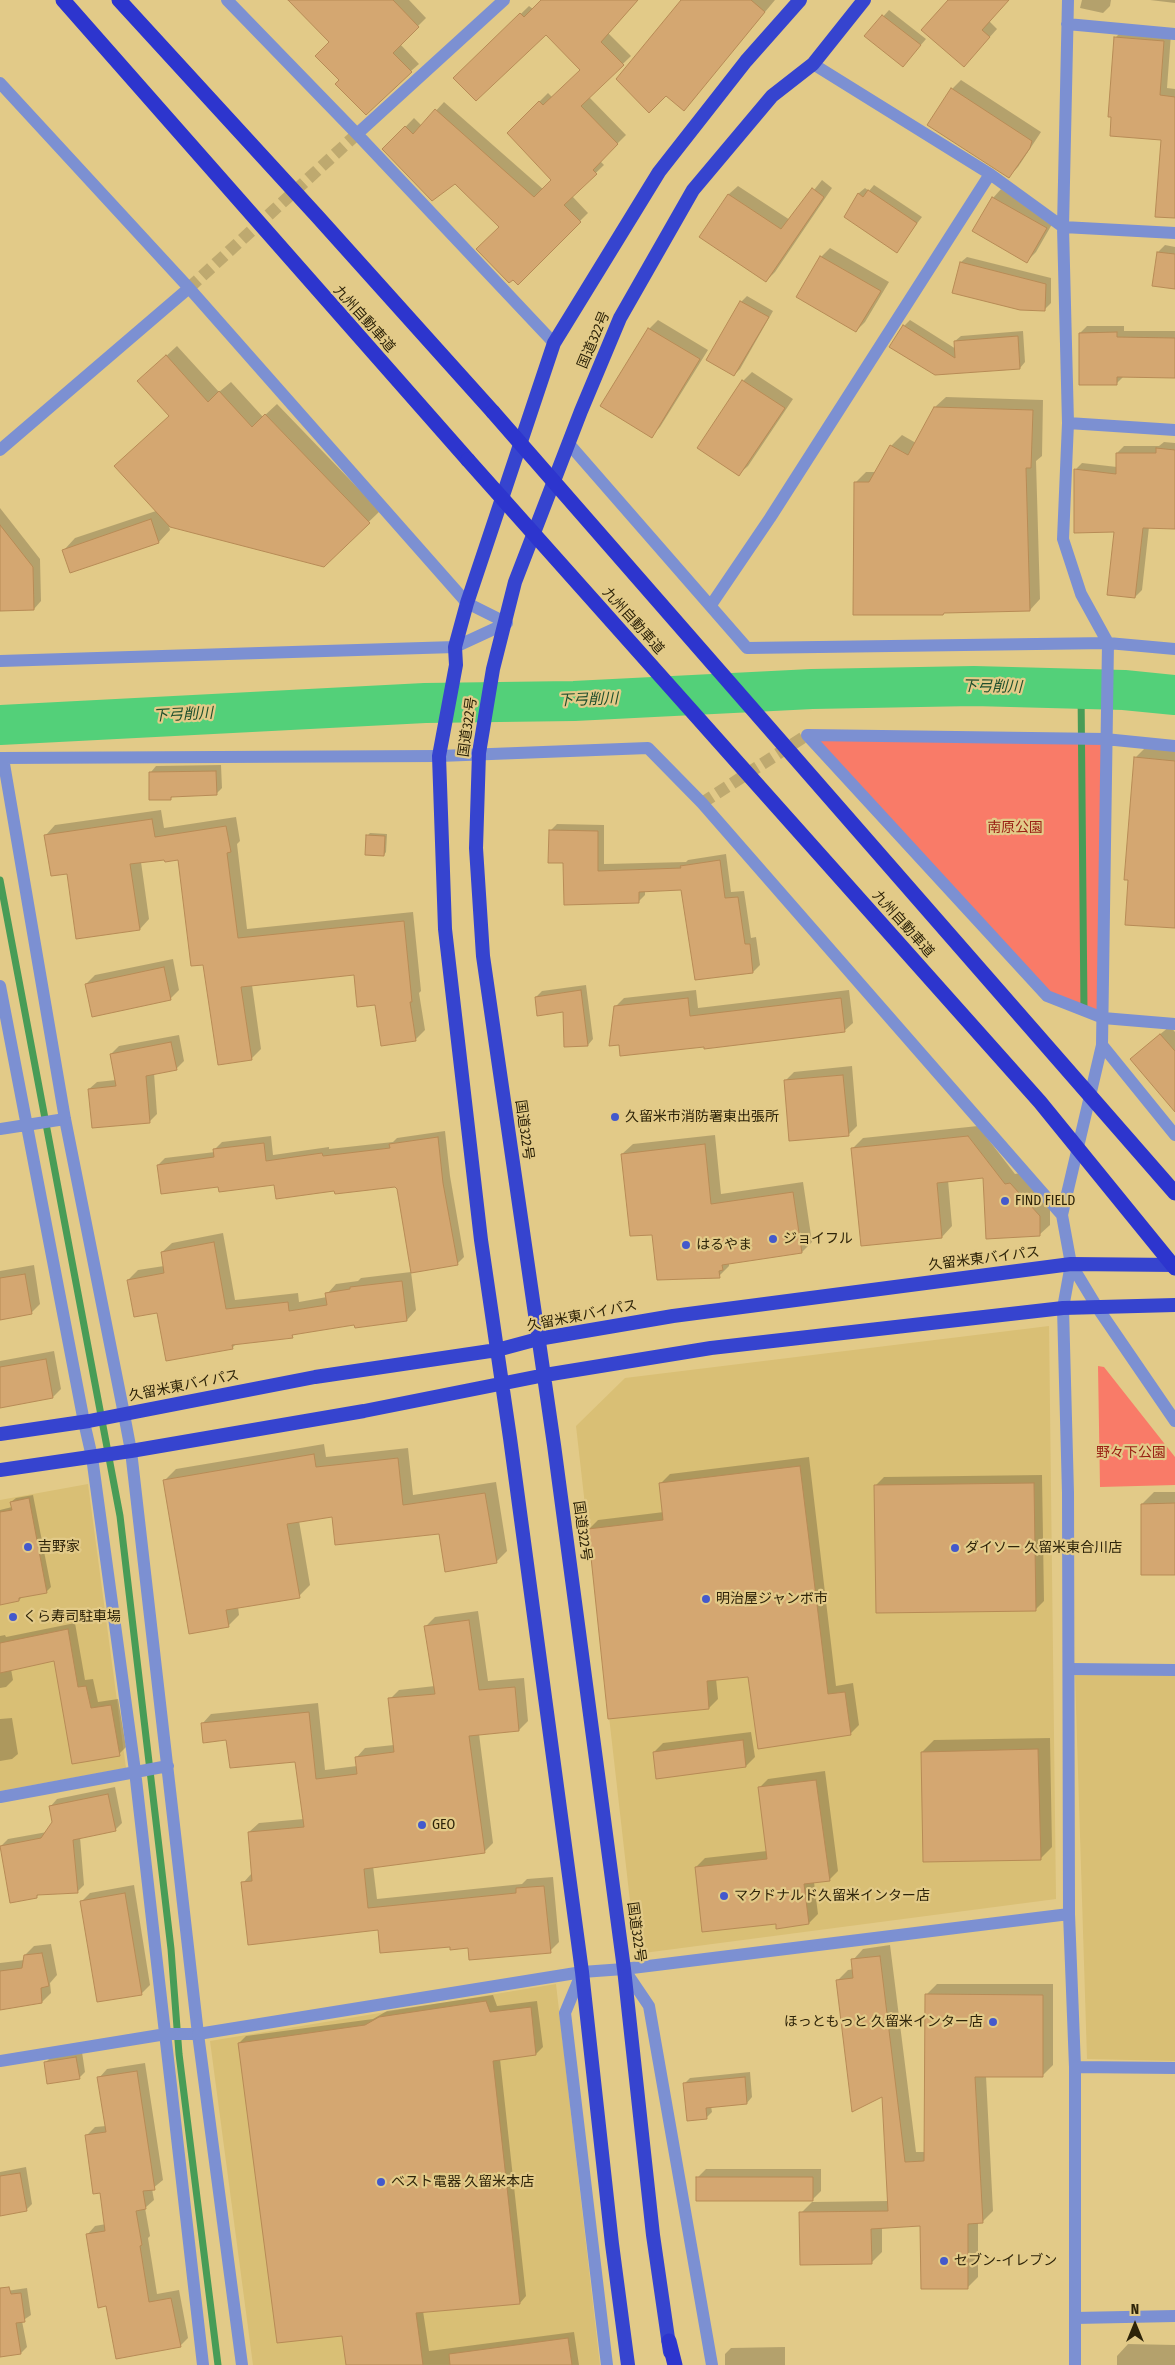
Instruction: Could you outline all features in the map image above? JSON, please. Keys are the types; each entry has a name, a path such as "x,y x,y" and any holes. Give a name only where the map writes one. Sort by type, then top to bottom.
{"highway":[{"name":"九州自動車道","path":"63,0 468,460 1040,1102 1175,1266"},
{"name":"九州自動車道","path":"119,0 493,412 1175,1193"},
{"name":"国道322号","path":"628,2365 612,2244 582,1972 481,1240 445,929 439,756 442,730 456,664 455,647 467,603 554,343 658,172 746,61 800,0"},
{"name":"国道322号","path":"669,2341 653,2236 624,1969 545,1375 538,1340 483,956 476,848 479,753 493,669 507,622 515,582 620,318 693,190 772,96 813,64 864,0"},
{"name":"久留米東バイパス","path":"0,1434 87,1422 315,1377 496,1350 538,1340 673,1316 1071,1264 1175,1266"},
{"path":"0,1470 127,1452 364,1411 545,1375 711,1348 1063,1308 1175,1304"},
{"path":"669,2341 674,2365"}],"street":[{"path":"227,0 357,134 554,343"},
{"path":"357,134 504,0"},
{"path":"1068,0 1063,227 1068,423 1063,539 1081,594 1108,643 1105,739 1102,1045 1062,1215 1071,1264 1096,1307 1175,1421"},
{"path":"1067,24 1175,34"},
{"path":"813,64 990,174 1063,227 1175,234"},
{"path":"0,84 189,288 467,603 507,622"},
{"path":"711,605 770,518 990,174"},
{"path":"0,450 189,288"},
{"path":"1068,423 1175,430"},
{"path":"569,444 747,648 1108,643 1175,649"},
{"path":"0,661 455,647 507,622"},
{"path":"1175,746 1105,739 807,735 1048,996 1102,1018 1175,1024"},
{"path":"242,2365 198,2034 168,1766 127,1452 65,1119 1,758 439,756 648,748 702,803 1062,1215"},
{"path":"0,986 93,1457 135,1771 203,2365"},
{"path":"1102,1045 1175,1135"},
{"path":"0,1129 65,1119"},
{"path":"1071,1264 1063,1308 1070,1669 1069,1914 1075,2066 1075,2365"},
{"path":"1070,1669 1175,1670"},
{"path":"0,1796 168,1766"},
{"path":"0,2061 166,2034 198,2034 582,1972 624,1969 1069,1914"},
{"path":"624,1969 649,2006 712,2365"},
{"path":"582,1972 565,2013 607,2365"},
{"path":"1075,2066 1175,2068"},
{"path":"1075,2318 1175,2316"}],"shaded area":[{"path":"1049,1326 1056,1899 636,1954 576,1426 625,1378"},
{"path":"88,1484 126,1768 0,1791 0,1500"},
{"path":"1075,1675 1175,1675 1175,2061 1087,2059"},
{"name":"ベスト電器 久留米本店","path":"556,1984 600,2365 253,2365 210,2041"}],"green space":[{"name":"南原公園","path":"807,735 1105,739 1103,1018 1047,996"},
{"name":"野々下公園","path":"1098,1366 1104,1367 1175,1457 1175,1485 1100,1487"}],"building":[{"path":"288,0 393,0 419,27 393,53 412,72 366,115 335,84 339,80 315,56 329,42"},
{"path":"541,0 638,0 601,42 624,65 581,106 618,144 593,170 597,174 564,205 581,222 518,285 513,280 509,283 476,249 499,227 455,184 432,201 382,149 405,126 413,134 435,109 534,197 551,180 507,133 539,101 543,105 580,70 546,35 476,101 453,78 520,13 524,17"},
{"path":"681,0 751,0 765,12 684,111 666,96 649,113 616,79"},
{"path":"948,0 1009,0 982,30 990,37 964,67 921,30"},
{"path":"882,15 921,45 903,67 864,36"},
{"path":"1114,37 1164,41 1160,95 1175,97 1175,218 1155,217 1161,140 1110,136 1111,117 1108,117"},
{"path":"951,88 1032,141 1030,148 1009,178 927,125"},
{"path":"812,188 824,197 766,282 699,237 728,194 781,229"},
{"path":"868,190 917,223 897,253 844,217 858,193 863,197"},
{"path":"992,197 1047,228 1027,263 972,231"},
{"path":"1157,252 1175,254 1175,289 1152,286"},
{"path":"820,256 881,291 856,332 796,297"},
{"path":"960,262 1046,284 1045,311 1020,310 952,293"},
{"path":"740,301 769,317 734,376 706,360"},
{"path":"903,325 955,358 954,341 1018,336 1020,369 935,375 889,347"},
{"path":"648,328 700,359 652,438 600,406"},
{"path":"1117,332 1117,337 1175,338 1175,378 1117,377 1117,385 1079,385 1079,333"},
{"path":"166,355 208,402 219,391 252,427 265,414 370,523 324,567 170,527 114,466 169,416 137,381"},
{"path":"742,380 785,408 739,476 697,448"},
{"path":"934,407 1033,410 1031,468 1026,468 1030,611 944,613 943,615 853,615 854,482 869,482 890,445 908,455"},
{"path":"1156,448 1175,450 1175,529 1143,528 1135,598 1107,595 1114,532 1074,533 1074,469 1116,474 1116,453 1156,453"},
{"path":"151,519 159,543 70,573 62,550"},
{"path":"0,525 33,567 34,610 0,611"},
{"path":"1134,757 1175,761 1175,928 1125,925 1128,880 1124,880"},
{"path":"216,771 217,795 171,797 171,800 149,800 149,772"},
{"path":"152,819 155,837 226,826 231,852 227,853 238,938 404,921 412,1002 410,1002 416,1041 381,1046 375,1005 357,1007 354,975 241,987 252,1060 218,1065 203,965 191,966 178,860 130,864 140,930 76,939 67,874 51,876 44,835"},
{"path":"549,830 598,831 598,871 681,868 680,866 720,860 725,898 738,897 745,944 750,944 753,973 695,980 681,890 639,892 639,903 564,905 563,863 548,863"},
{"path":"366,835 385,836 384,856 365,855"},
{"path":"164,967 171,1000 92,1017 85,984"},
{"path":"581,990 588,1046 564,1047 563,1012 537,1016 535,997"},
{"path":"688,998 690,1016 841,998 845,1032 704,1049 704,1047 620,1056 619,1045 609,1046 614,1006"},
{"path":"1160,1034 1175,1051 1175,1112 1130,1059"},
{"path":"171,1042 177,1070 146,1076 150,1123 92,1128 88,1089 116,1086 110,1054"},
{"path":"843,1075 849,1136 789,1141 784,1080"},
{"path":"968,1136 1005,1184 1010,1183 1040,1216 1040,1236 986,1239 983,1178 937,1183 942,1238 861,1246 851,1148"},
{"path":"438,1137 443,1183 458,1265 411,1273 397,1189 395,1187 335,1194 334,1191 276,1199 274,1185 219,1192 218,1187 161,1194 157,1165 214,1157 213,1149 264,1143 266,1161 322,1153 323,1156 390,1148 389,1144"},
{"path":"705,1144 711,1204 793,1192 802,1253 722,1265 723,1270 719,1271 720,1278 657,1280 652,1235 630,1236 621,1154"},
{"path":"214,1242 226,1309 288,1302 289,1311 327,1305 325,1293 350,1289 350,1287 402,1281 407,1321 355,1328 354,1325 292,1335 293,1338 232,1345 233,1349 166,1361 157,1313 134,1317 127,1280 164,1273 161,1252"},
{"path":"25,1274 32,1314 0,1320 0,1278"},
{"path":"46,1359 53,1398 0,1408 0,1367"},
{"path":"314,1454 316,1467 398,1458 403,1505 485,1493 497,1563 445,1572 439,1534 335,1545 332,1517 287,1524 300,1598 226,1610 229,1627 189,1634 163,1480"},
{"name":"明治屋ジャンボ市","path":"800,1466 828,1694 845,1692 851,1735 758,1749 748,1677 707,1681 709,1709 608,1719 588,1529 663,1520 659,1483"},
{"name":"ダイソー 久留米東合川店","path":"1034,1483 1036,1611 876,1613 874,1485"},
{"path":"29,1498 47,1593 19,1598 19,1601 0,1605 0,1512 12,1510 10,1502"},
{"path":"1175,1503 1175,1575 1141,1575 1141,1504"},
{"path":"469,1620 479,1690 515,1687 519,1731 469,1736 485,1853 364,1869 368,1908 516,1893 516,1888 544,1886 551,1953 469,1960 468,1948 450,1950 450,1947 380,1953 378,1930 248,1945 241,1882 252,1881 248,1832 304,1827 295,1762 230,1768 226,1740 203,1743 201,1723 309,1712 316,1779 357,1774 355,1757 394,1752 388,1698 435,1694 424,1626"},
{"path":"68,1629 78,1687 86,1686 91,1708 111,1705 120,1756 72,1764 54,1661 0,1673 0,1643"},
{"path":"743,1740 746,1767 656,1779 653,1752"},
{"path":"1038,1749 1041,1860 923,1862 921,1752"},
{"path":"816,1780 830,1881 804,1884 809,1924 776,1929 776,1924 702,1932 695,1867 767,1859 758,1787"},
{"path":"108,1794 116,1831 73,1840 78,1893 37,1895 37,1898 10,1903 0,1846 41,1838 52,1822 49,1806"},
{"path":"125,1893 142,1995 97,2002 80,1901"},
{"path":"42,1953 49,1986 41,1988 42,2003 0,2010 0,1971 22,1968 24,1955"},
{"path":"880,1956 905,2162 924,2161 925,1994 1043,1995 1043,2077 975,2077 983,2223 968,2224 968,2289 921,2289 920,2226 871,2229 872,2264 800,2265 799,2212 888,2211 882,2097 852,2112 836,1980 853,1978 851,1959"},
{"name":"ベスト電器 久留米本店","path":"486,2001 490,2012 531,2007 536,2055 493,2061 520,2304 416,2313 423,2365 346,2365 342,2336 277,2343 238,2043 365,2025 379,2017"},
{"path":"76,2057 80,2079 47,2084 44,2062"},
{"path":"137,2071 155,2190 143,2191 146,2209 136,2211 142,2245 140,2246 149,2302 171,2298 181,2347 116,2359 106,2306 98,2308 86,2234 105,2231 100,2193 93,2194 85,2135 106,2132 97,2077"},
{"path":"745,2077 747,2104 706,2108 707,2119 687,2121 683,2083"},
{"path":"20,2173 27,2211 0,2216 0,2176"},
{"path":"696,2177 813,2177 813,2201 696,2201"},
{"path":"9,2287 11,2294 21,2293 25,2322 16,2323 21,2354 0,2357 0,2288"},
{"path":"568,2338 572,2365 450,2365 449,2354"}],"waterway":[{"name":"下弓削川","path":"0,725 425,703 574,701 812,689 974,686 1124,690 1175,695"},
{"path":"1081,689 1084,1011"},
{"path":"0,880 120,1516 171,1949 179,2054 218,2365"}],"tunnel":[{"path":"189,288 357,134"},
{"path":"702,803 807,735"}],"place":[{"name":"久留米市消防署東出張所","path":"615,1117"},
{"name":"FIND FIELD","path":"1005,1201"},
{"name":"ジョイフル","path":"773,1239"},
{"name":"はるやま","path":"686,1245"},
{"name":"吉野家","path":"28,1547"},
{"name":"ダイソー 久留米東合川店","path":"955,1548"},
{"name":"明治屋ジャンボ市","path":"706,1599"},
{"name":"くら寿司駐車場","path":"13,1617"},
{"name":"GEO","path":"422,1825"},
{"name":"マクドナルド久留米インター店","path":"724,1896"},
{"name":"ほっともっと 久留米インター店","path":"993,2022"},
{"name":"ベスト電器 久留米本店","path":"381,2182"},
{"name":"セブン-イレブン","path":"944,2261"}]}
